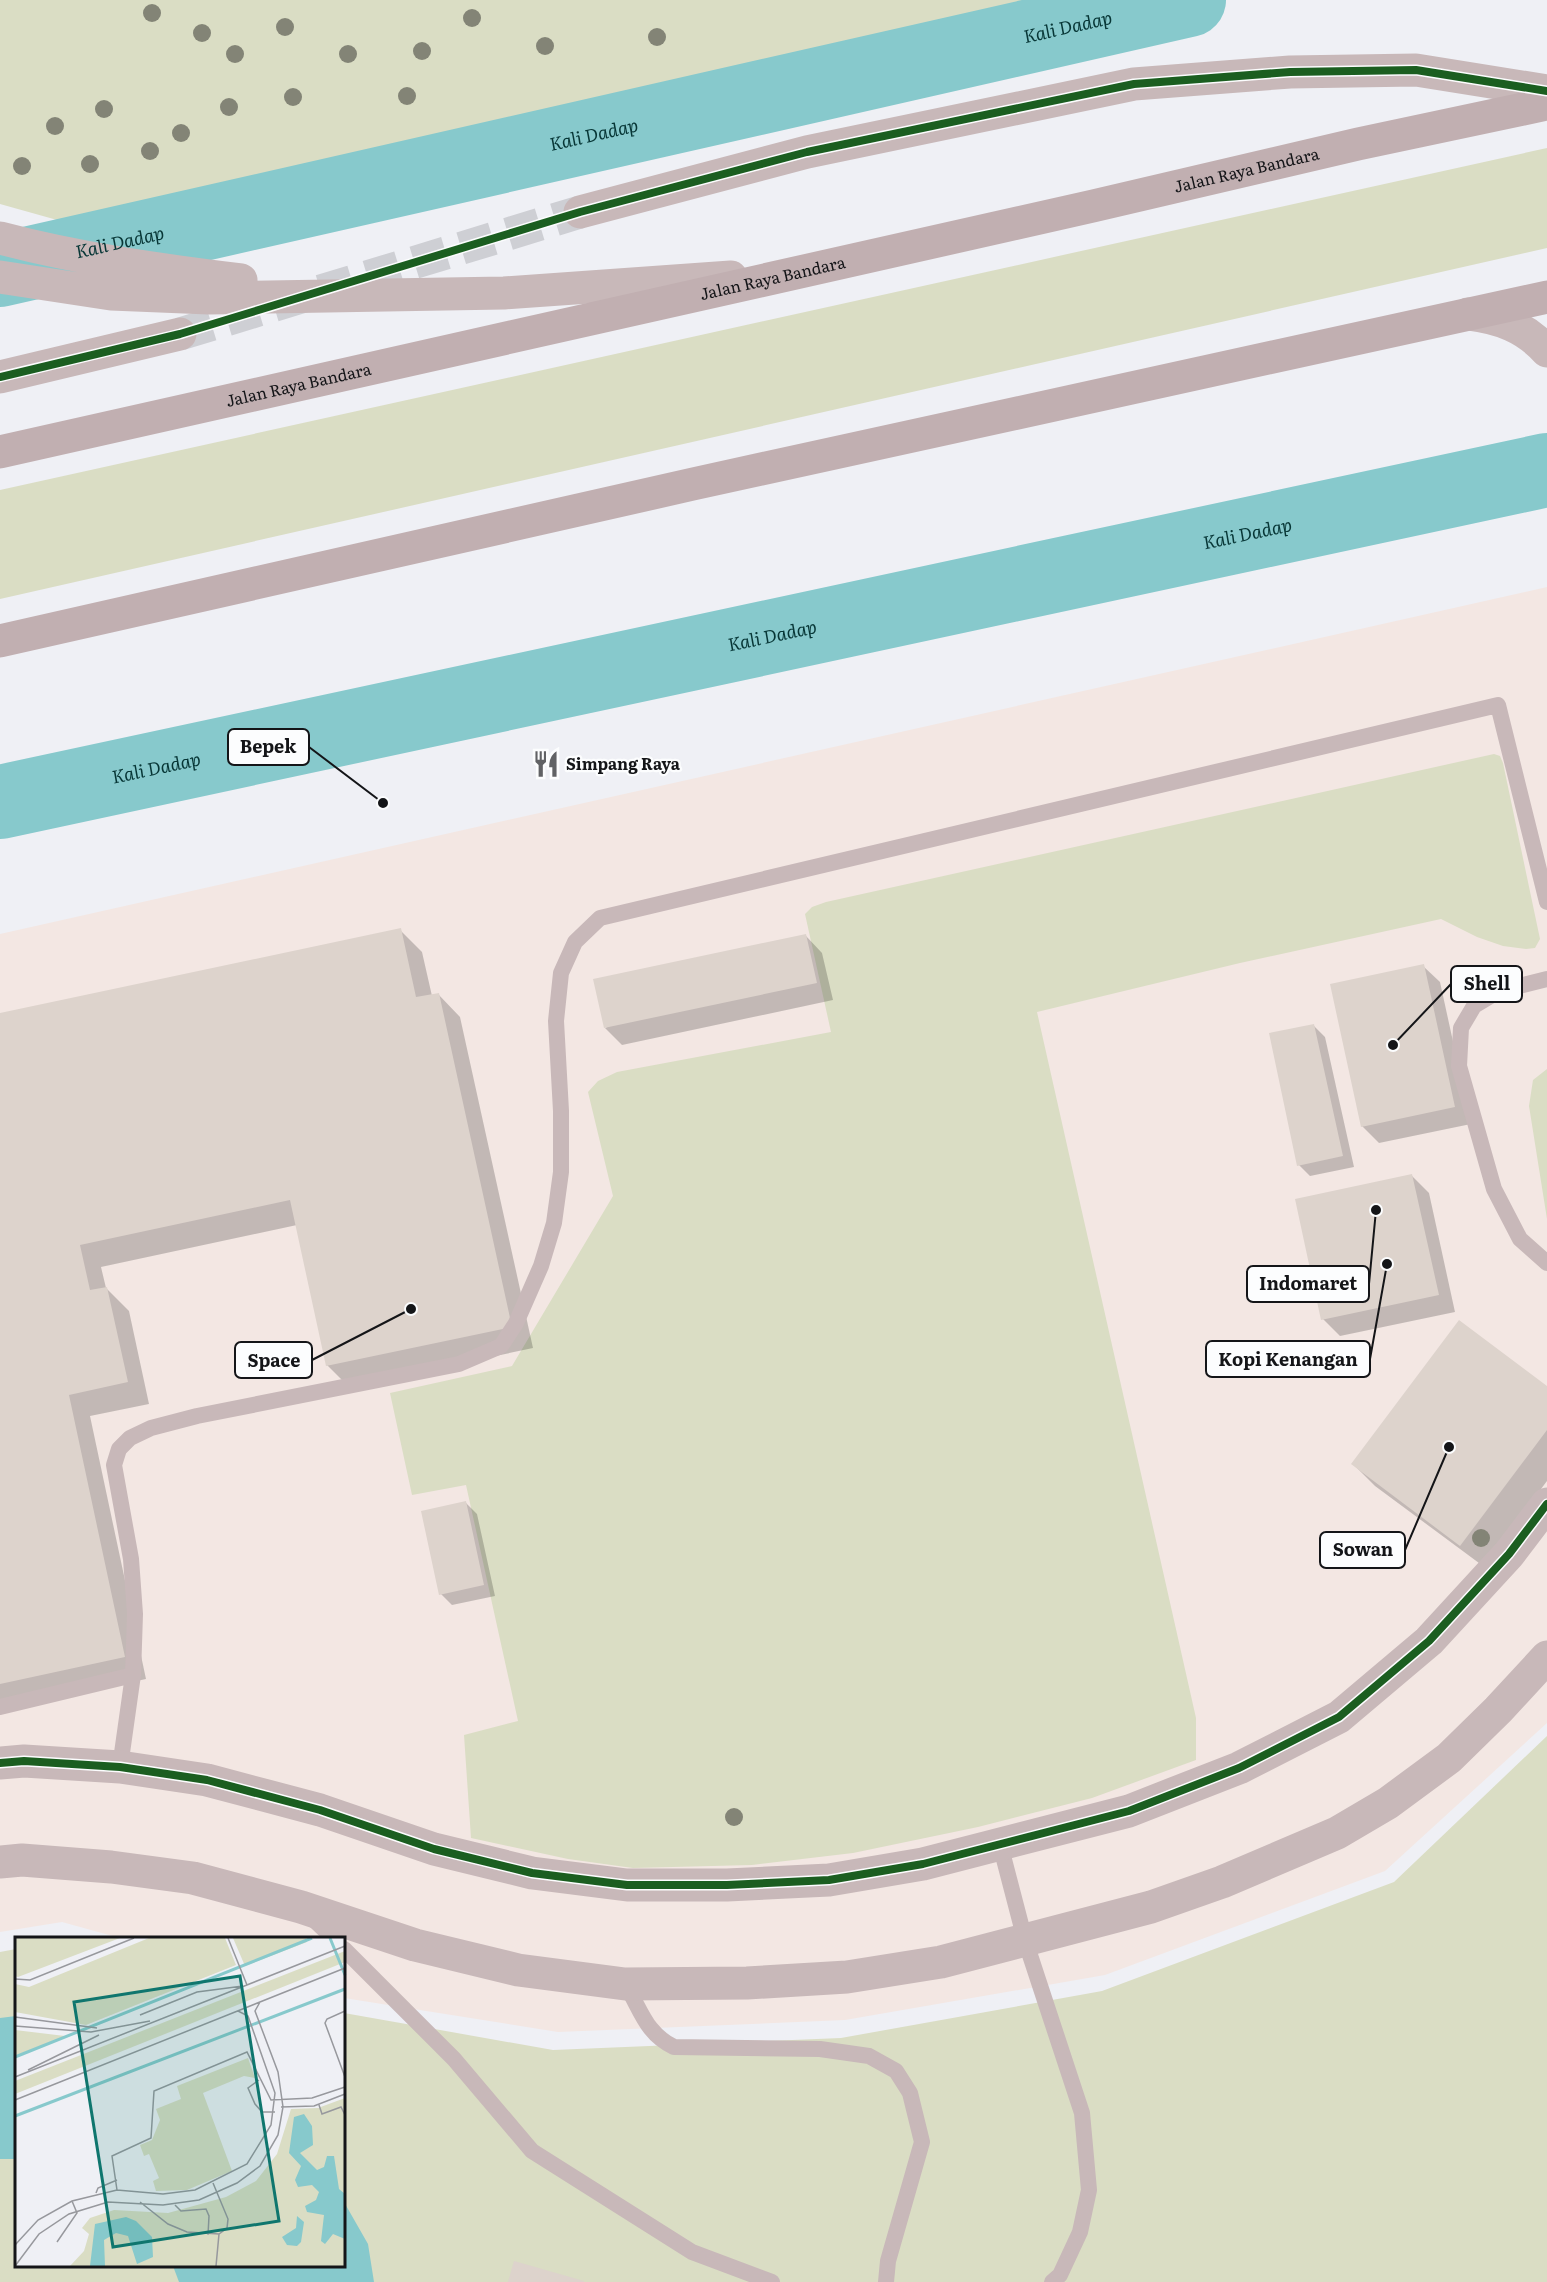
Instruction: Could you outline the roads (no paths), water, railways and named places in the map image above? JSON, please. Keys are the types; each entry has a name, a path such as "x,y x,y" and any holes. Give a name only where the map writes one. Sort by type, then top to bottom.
{"main road":[{"name":"Jalan Raya Bandara","path":"0,453 1358,144 1547,104"},
{"path":"0,640 1547,297"}],"street":[{"path":"580,212 807,152 1134,84 1290,72 1416,70 1547,91"},
{"path":"0,238 30,246 164,271 362,294"},
{"path":"0,277 111,294 209,298 504,293 801,272"},
{"path":"1468,314 1493,317 1517,328 1536,339 1547,351"},
{"path":"0,377 180,334"},
{"path":"0,1763 24,1761 120,1767 207,1779 320,1810 434,1849 532,1873 627,1885 728,1885 829,1880 923,1864 1129,1811 1239,1768 1339,1717 1429,1641 1509,1554 1547,1504"},
{"path":"0,1862 22,1860 111,1867 193,1878 301,1907 415,1945 518,1970 625,1984 747,1983 847,1977 941,1962 1161,1903 1222,1882 1337,1833 1388,1803 1449,1758 1547,1657"}],"lane":[{"path":"120,1767 133,1675 135,1614 131,1559 114,1465 119,1449 130,1437 151,1428 197,1416 459,1364 501,1346 516,1323 541,1266 551,1234 561,1172 561,1111 556,1021 561,973 575,942 600,918 1498,705 1547,902"},
{"path":"1547,979 1499,991 1474,1006 1461,1028 1459,1066 1494,1189 1520,1239 1547,1263"},
{"path":"0,1707 133,1675"},
{"path":"1000,1844 1025,1940 1082,2112 1089,2190 1080,2232 1060,2275 1052,2282"},
{"path":"301,1907 332,1937"},
{"path":"345,1950 454,2059 532,2151 692,2252 772,2282"},
{"path":"625,1984 646,2024 659,2040 674,2047 820,2049 869,2056 896,2071 910,2093 922,2142 888,2261 886,2282"}],"water":[{"path":"15,2016 15,2159 0,2159 0,2018"},
{"path":"345,2204 368,2244 374,2282 179,2282 173,2267 345,2267"}],"waterway":[{"name":"Kali Dadap","path":"0,270 1189,0"},
{"name":"Kali Dadap","path":"0,802 1547,470"}],"tunnel":[{"path":"180,334 580,212"}],"place":[{"name":"Simpang Raya","path":"546,764"},
{"name":"Bepek","path":"383,803"},
{"name":"Shell","path":"1393,1045"},
{"name":"Indomaret","path":"1376,1210"},
{"name":"Kopi Kenangan","path":"1387,1264"},
{"name":"Space","path":"411,1309"},
{"name":"Sowan","path":"1449,1447"}]}
